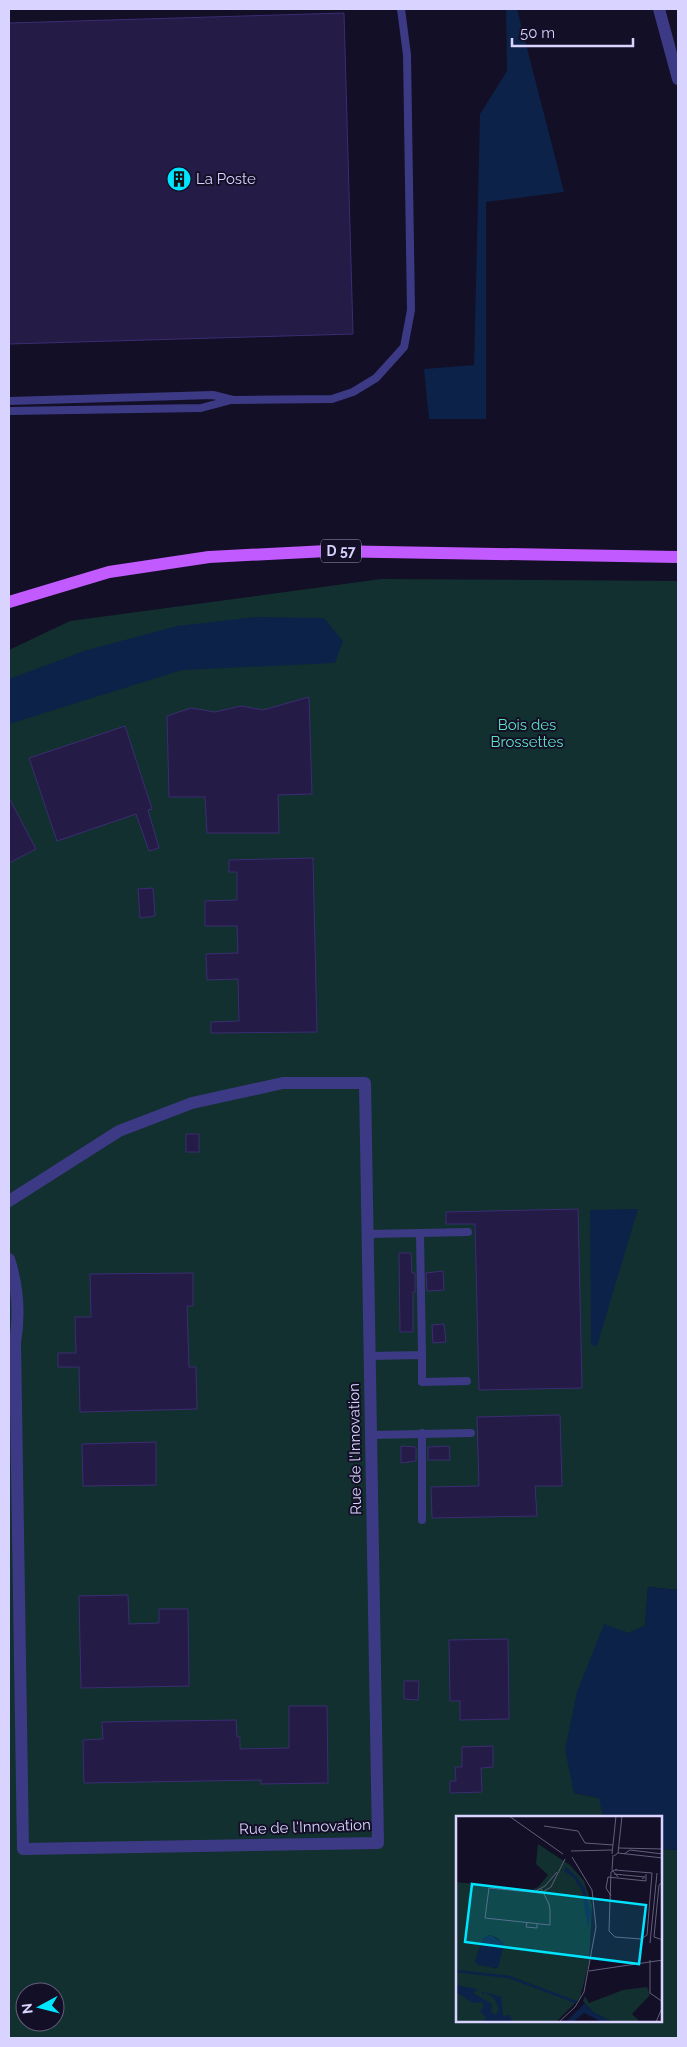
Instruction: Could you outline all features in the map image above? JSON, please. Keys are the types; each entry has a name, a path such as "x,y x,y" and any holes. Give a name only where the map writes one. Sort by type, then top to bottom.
{"main road":[{"name":"D 57","path":"9,602 109,572 209,557 327,551 678,557"}],"street":[{"path":"659,9 678,79"},
{"name":"Rue de l'Innovation","path":"9,1201 119,1131 192,1103 283,1083 365,1083 378,1843 23,1849 15,1343"},
{"path":"9,1258 14,1277 19,1320 15,1343"},
{"path":"9,1330 15,1343"}],"lane":[{"path":"9,412 202,408 233,400 332,398 353,392 376,378 404,346 411,310 407,55 401,9"},
{"path":"9,401 213,395 233,400"},
{"path":"367,1234 468,1232"},
{"path":"420,1233 422,1382 468,1381"},
{"path":"369,1356 422,1355"},
{"path":"422,1433 422,1520"},
{"path":"370,1435 472,1433"}],"green space":[{"name":"Bois des Brossettes","path":"381,579 678,581 678,1590 648,1587 645,1626 628,1633 566,1749 574,1793 600,1798 603,1816 456,1816 456,2022 662,2022 662,1849 678,1850 678,2038 9,2038 9,650 70,621"}],"water":[{"path":"506,9 517,9 564,192 486,202 486,419 429,419 424,369 474,365 480,114 507,71"},
{"path":"257,617 324,618 343,641 335,663 182,670 9,724 9,679 84,651 177,626"},
{"path":"638,1209 597,1346 591,1345 590,1210"},
{"path":"648,1587 678,1590 678,1850 662,1849 662,1816 603,1816 599,1798 574,1793 565,1749 577,1692 604,1624 628,1633 645,1626"}],"building":[{"name":"La Poste","path":"344,13 353,334 9,344 9,23"},
{"path":"309,697 312,794 278,795 279,833 207,833 205,797 169,797 167,716 191,708 215,712 241,706 263,710"},
{"path":"125,726 152,809 148,810 159,848 149,851 136,814 57,841 29,758"},
{"path":"9,798 36,849 9,863"},
{"path":"313,858 317,1032 211,1033 211,1022 239,1021 238,979 207,980 206,954 238,953 237,926 205,926 205,901 237,900 237,872 229,872 229,860"},
{"path":"153,888 155,916 140,918 138,889"},
{"path":"186,1134 199,1134 199,1152 186,1152"},
{"path":"578,1209 582,1388 479,1390 475,1224 446,1224 446,1212"},
{"path":"399,1253 411,1253 412,1273 415,1273 413,1332 400,1332"},
{"path":"443,1271 444,1290 427,1291 426,1273"},
{"path":"193,1273 193,1306 187,1306 189,1367 196,1367 197,1409 80,1412 79,1367 58,1367 58,1353 76,1353 75,1317 91,1317 90,1274"},
{"path":"444,1324 446,1342 433,1343 432,1325"},
{"path":"560,1415 562,1486 535,1486 537,1516 432,1518 431,1487 479,1486 477,1417"},
{"path":"156,1442 156,1485 83,1486 82,1444"},
{"path":"401,1446 416,1447 416,1461 401,1463"},
{"path":"449,1446 450,1460 428,1460 428,1447"},
{"path":"128,1595 129,1624 159,1623 159,1609 188,1609 189,1686 81,1688 79,1596"},
{"path":"508,1639 509,1719 460,1720 460,1701 450,1701 449,1640"},
{"path":"404,1681 419,1681 418,1700 404,1699"},
{"path":"289,1706 327,1706 328,1783 261,1784 261,1780 84,1783 83,1740 103,1739 102,1722 236,1720 237,1737 240,1737 240,1749 289,1748"},
{"path":"493,1746 493,1767 481,1768 482,1792 450,1793 450,1781 456,1781 455,1767 462,1767 462,1747"}],"place":[{"name":"La Poste","path":"179,179"}]}
